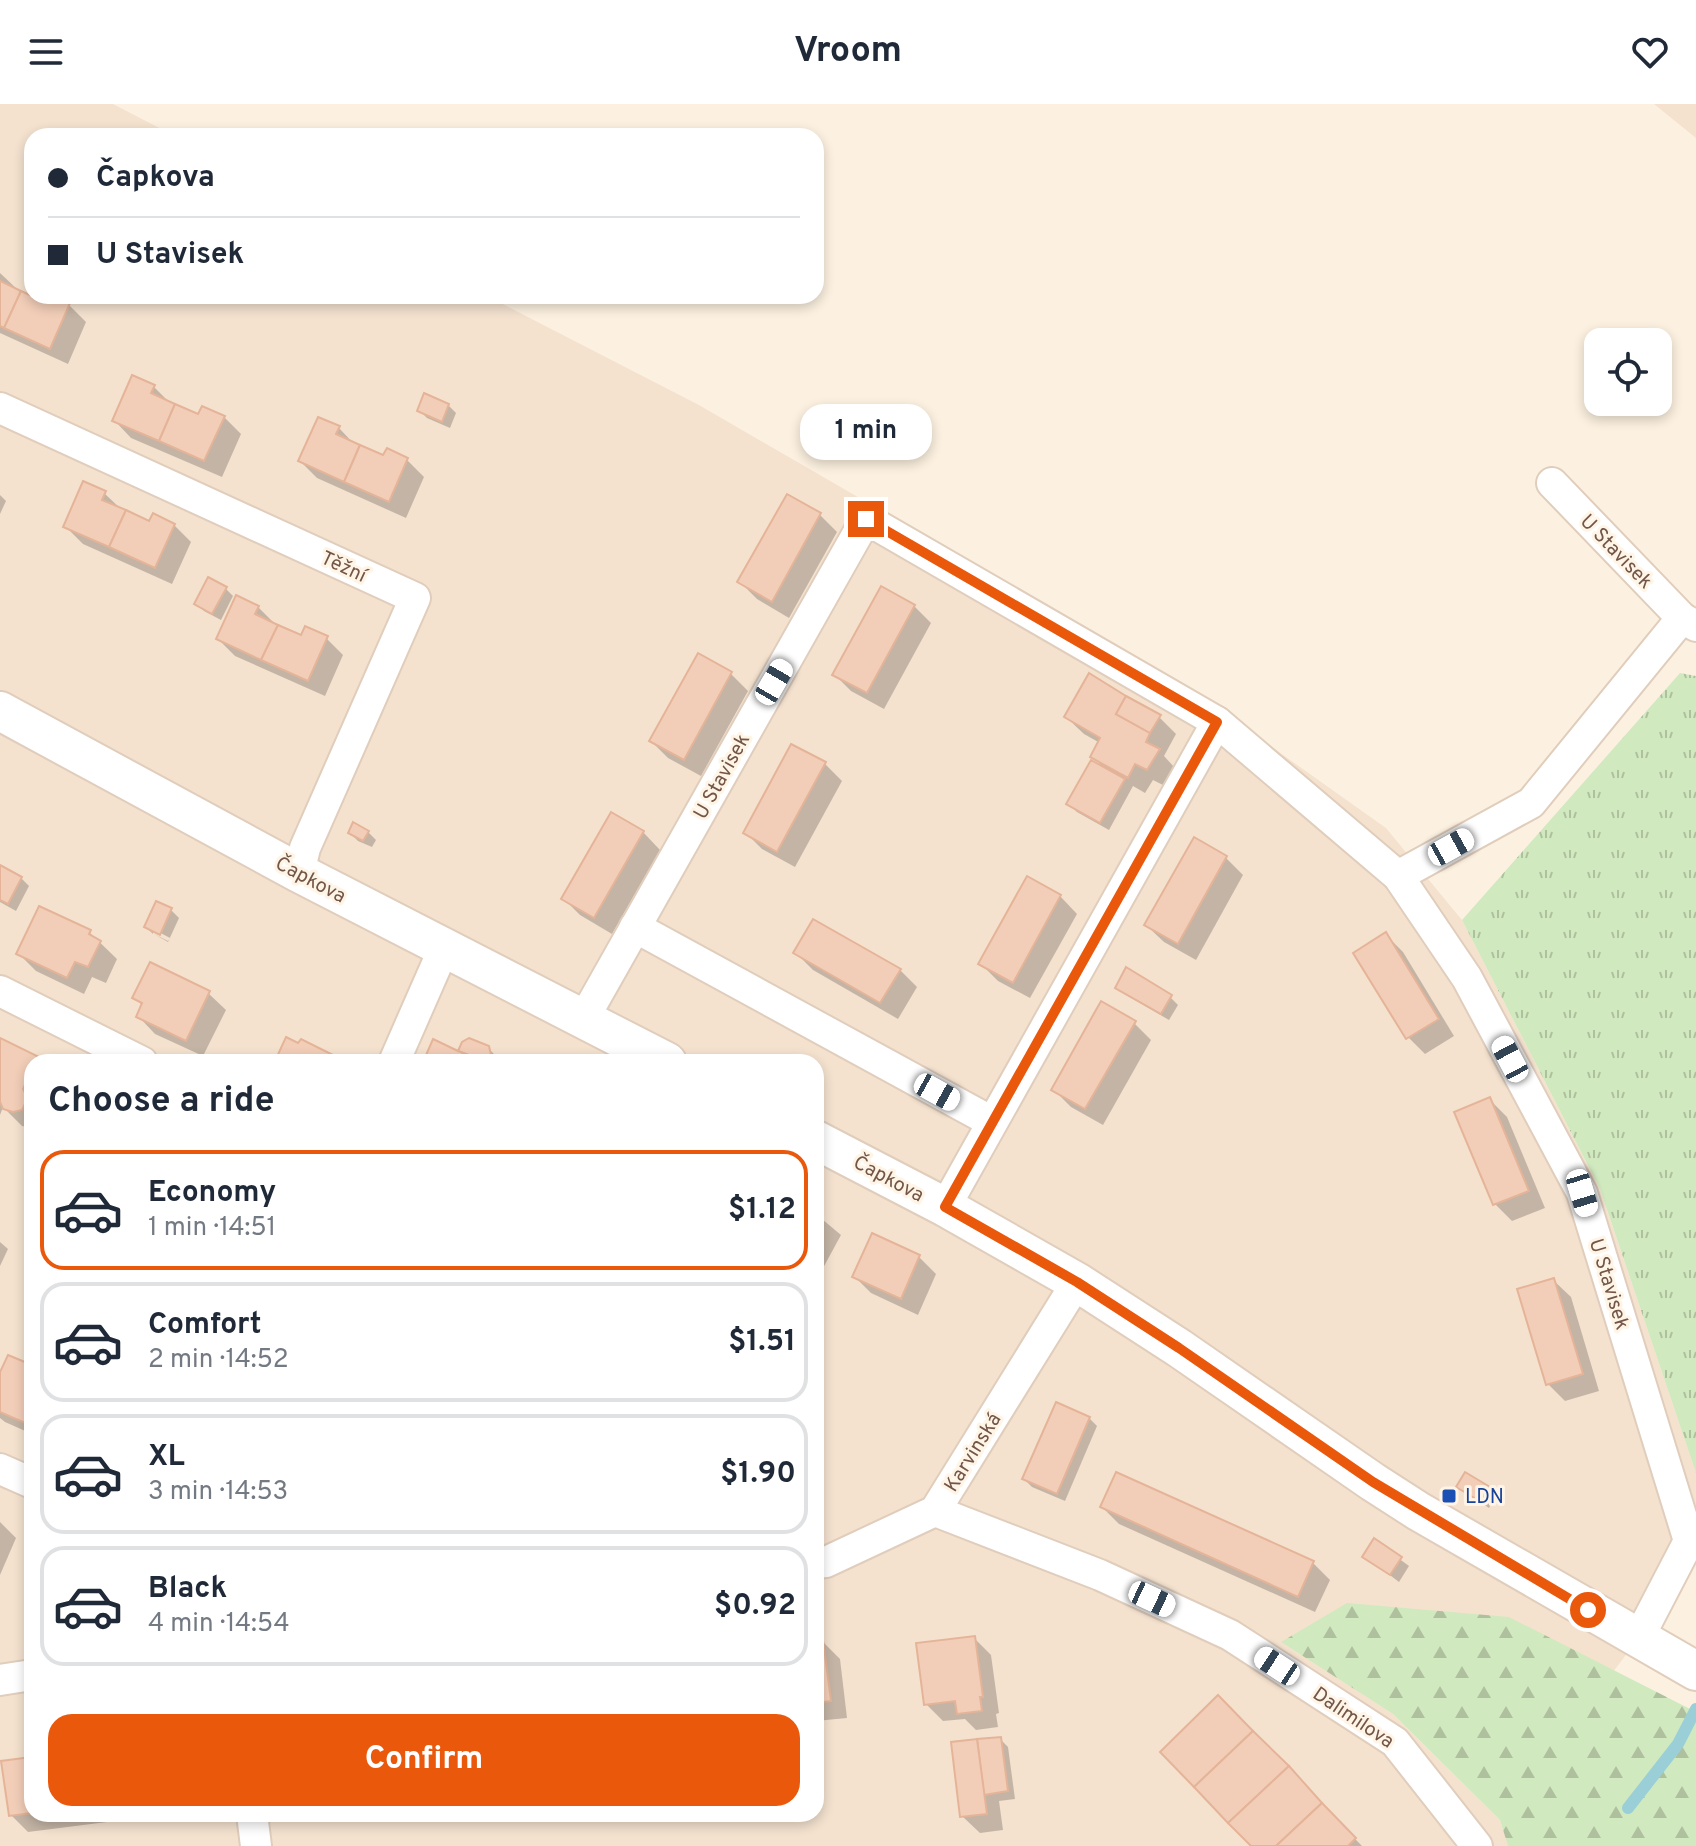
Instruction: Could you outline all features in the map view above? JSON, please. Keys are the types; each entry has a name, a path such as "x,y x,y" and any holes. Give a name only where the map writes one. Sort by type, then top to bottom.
{"street":[{"name":"Těžní","path":"0,408 415,598 305,848 299,873"},
{"name":"U Stavisek","path":"1398,876 1531,803 1689,622 1552,483"},
{"name":"U Stavisek","path":"584,1018 866,519 1217,722 1398,876 1467,978 1582,1193 1692,1541 1638,1639"},
{"name":"Čapkova","path":"0,711 299,873 652,1054"},
{"path":"945,1207 1217,722"},
{"path":"635,927 992,1122"},
{"path":"398,1054 444,948"},
{"path":"0,991 126,1054"},
{"name":"Čapkova","path":"824,1144 945,1207 1077,1282 1179,1348 1373,1482 1696,1671"},
{"name":"Karvinská","path":"824,1562 935,1511 1077,1282"},
{"path":"0,1469 24,1480"},
{"name":"Dalimilova","path":"935,1511 1100,1575 1230,1635 1395,1742 1477,1846"},
{"path":"0,1680 24,1676"},
{"path":"253,1822 256,1846"}],"shaded area":[{"path":"0,104 113,104 160,128 24,128 24,304 503,304 699,405 1193,691 1386,828 1462,920 1600,1189 1696,1473 1696,1535 1638,1639 1613,1672 1508,1617 1282,1642 1393,1714 1500,1820 1508,1846 0,1846"},
{"path":"1654,104 1696,104 1696,138"}],"green space":[{"path":"1680,673 1696,676 1696,1473 1600,1189 1462,920"},
{"path":"1347,1603 1509,1617 1696,1712 1696,1846 1508,1846 1500,1820 1393,1714 1281,1642"}],"building":[{"path":"0,281 21,291 4,328 0,326"},
{"path":"21,291 24,292 24,304 70,304 50,349 4,328"},
{"path":"132,375 155,385 151,393 175,404 159,441 112,421"},
{"path":"424,393 449,404 442,422 417,411"},
{"path":"175,404 198,414 202,406 225,416 204,461 159,441"},
{"path":"318,417 340,426 336,434 360,445 344,482 298,461"},
{"path":"360,445 383,455 387,448 408,458 389,502 344,482"},
{"path":"83,481 106,491 102,500 126,510 109,547 63,527"},
{"path":"787,494 821,513 772,602 737,582"},
{"path":"126,510 149,521 153,513 175,524 155,568 109,547"},
{"path":"208,577 227,587 212,614 194,604"},
{"path":"881,586 915,605 867,693 832,675"},
{"path":"236,595 259,606 255,614 278,625 261,660 216,639"},
{"path":"278,625 301,635 305,626 328,636 308,681 261,660"},
{"path":"698,653 732,672 684,760 649,741"},
{"path":"1089,673 1126,696 1116,714 1150,733 1146,742 1160,749 1147,770 1135,764 1128,778 1090,757 1100,738 1064,717"},
{"path":"1126,696 1161,715 1150,733 1116,714"},
{"path":"791,744 826,762 777,852 743,833"},
{"path":"1091,760 1125,779 1100,823 1066,804"},
{"path":"611,812 644,831 594,918 561,899"},
{"path":"353,822 369,831 363,841 348,833"},
{"path":"1194,837 1227,856 1178,944 1144,925"},
{"path":"0,865 22,877 8,904 0,900"},
{"path":"1027,876 1061,895 1013,983 978,964"},
{"path":"156,901 172,908 160,935 144,927"},
{"path":"39,906 91,930 89,934 101,941 88,967 75,962 67,978 16,954"},
{"path":"813,919 901,969 880,1003 793,953"},
{"path":"1386,932 1439,1019 1406,1039 1353,953"},
{"path":"150,962 210,991 186,1041 136,1017 142,1003 132,998"},
{"path":"1126,967 1172,995 1161,1014 1115,988"},
{"path":"1101,1001 1136,1021 1085,1109 1051,1090"},
{"path":"286,1037 298,1043 301,1039 331,1054 278,1054"},
{"path":"0,1038 33,1054 24,1054 22,1110 13,1112 3,1109 0,1102"},
{"path":"469,1038 489,1046 491,1054 458,1051 462,1042"},
{"path":"433,1039 465,1054 426,1054"},
{"path":"1490,1097 1529,1191 1493,1205 1454,1112"},
{"path":"872,1233 920,1255 901,1299 852,1277"},
{"path":"1554,1278 1583,1374 1546,1385 1517,1289"},
{"path":"8,1355 24,1362 24,1422 0,1412 0,1372"},
{"path":"1056,1402 1090,1417 1057,1494 1022,1479"},
{"path":"1116,1472 1314,1561 1298,1597 1100,1507"},
{"path":"1465,1472 1490,1487 1481,1502 1456,1487"},
{"path":"1374,1538 1402,1557 1390,1575 1362,1557"},
{"path":"975,1636 982,1711 957,1714 955,1701 924,1705 916,1643"},
{"path":"824,1648 831,1701 824,1702"},
{"path":"1218,1695 1253,1731 1194,1787 1160,1752"},
{"path":"1253,1731 1289,1766 1228,1823 1194,1787"},
{"path":"1001,1737 1008,1791 984,1795 977,1739"},
{"path":"977,1739 987,1814 960,1817 951,1742"},
{"path":"24,1758 24,1814 9,1816 1,1761"},
{"path":"1289,1766 1322,1803 1276,1846 1251,1846 1228,1823"},
{"path":"1322,1803 1356,1838 1348,1846 1276,1846"}],"waterway":[{"path":"1628,1808 1678,1744 1696,1709"}],"place":[{"name":"LDN","path":"1449,1496"}],"route":[{"path":"866,519 1217,722 945,1207 1077,1282 1179,1348 1373,1482 1588,1610"}]}
